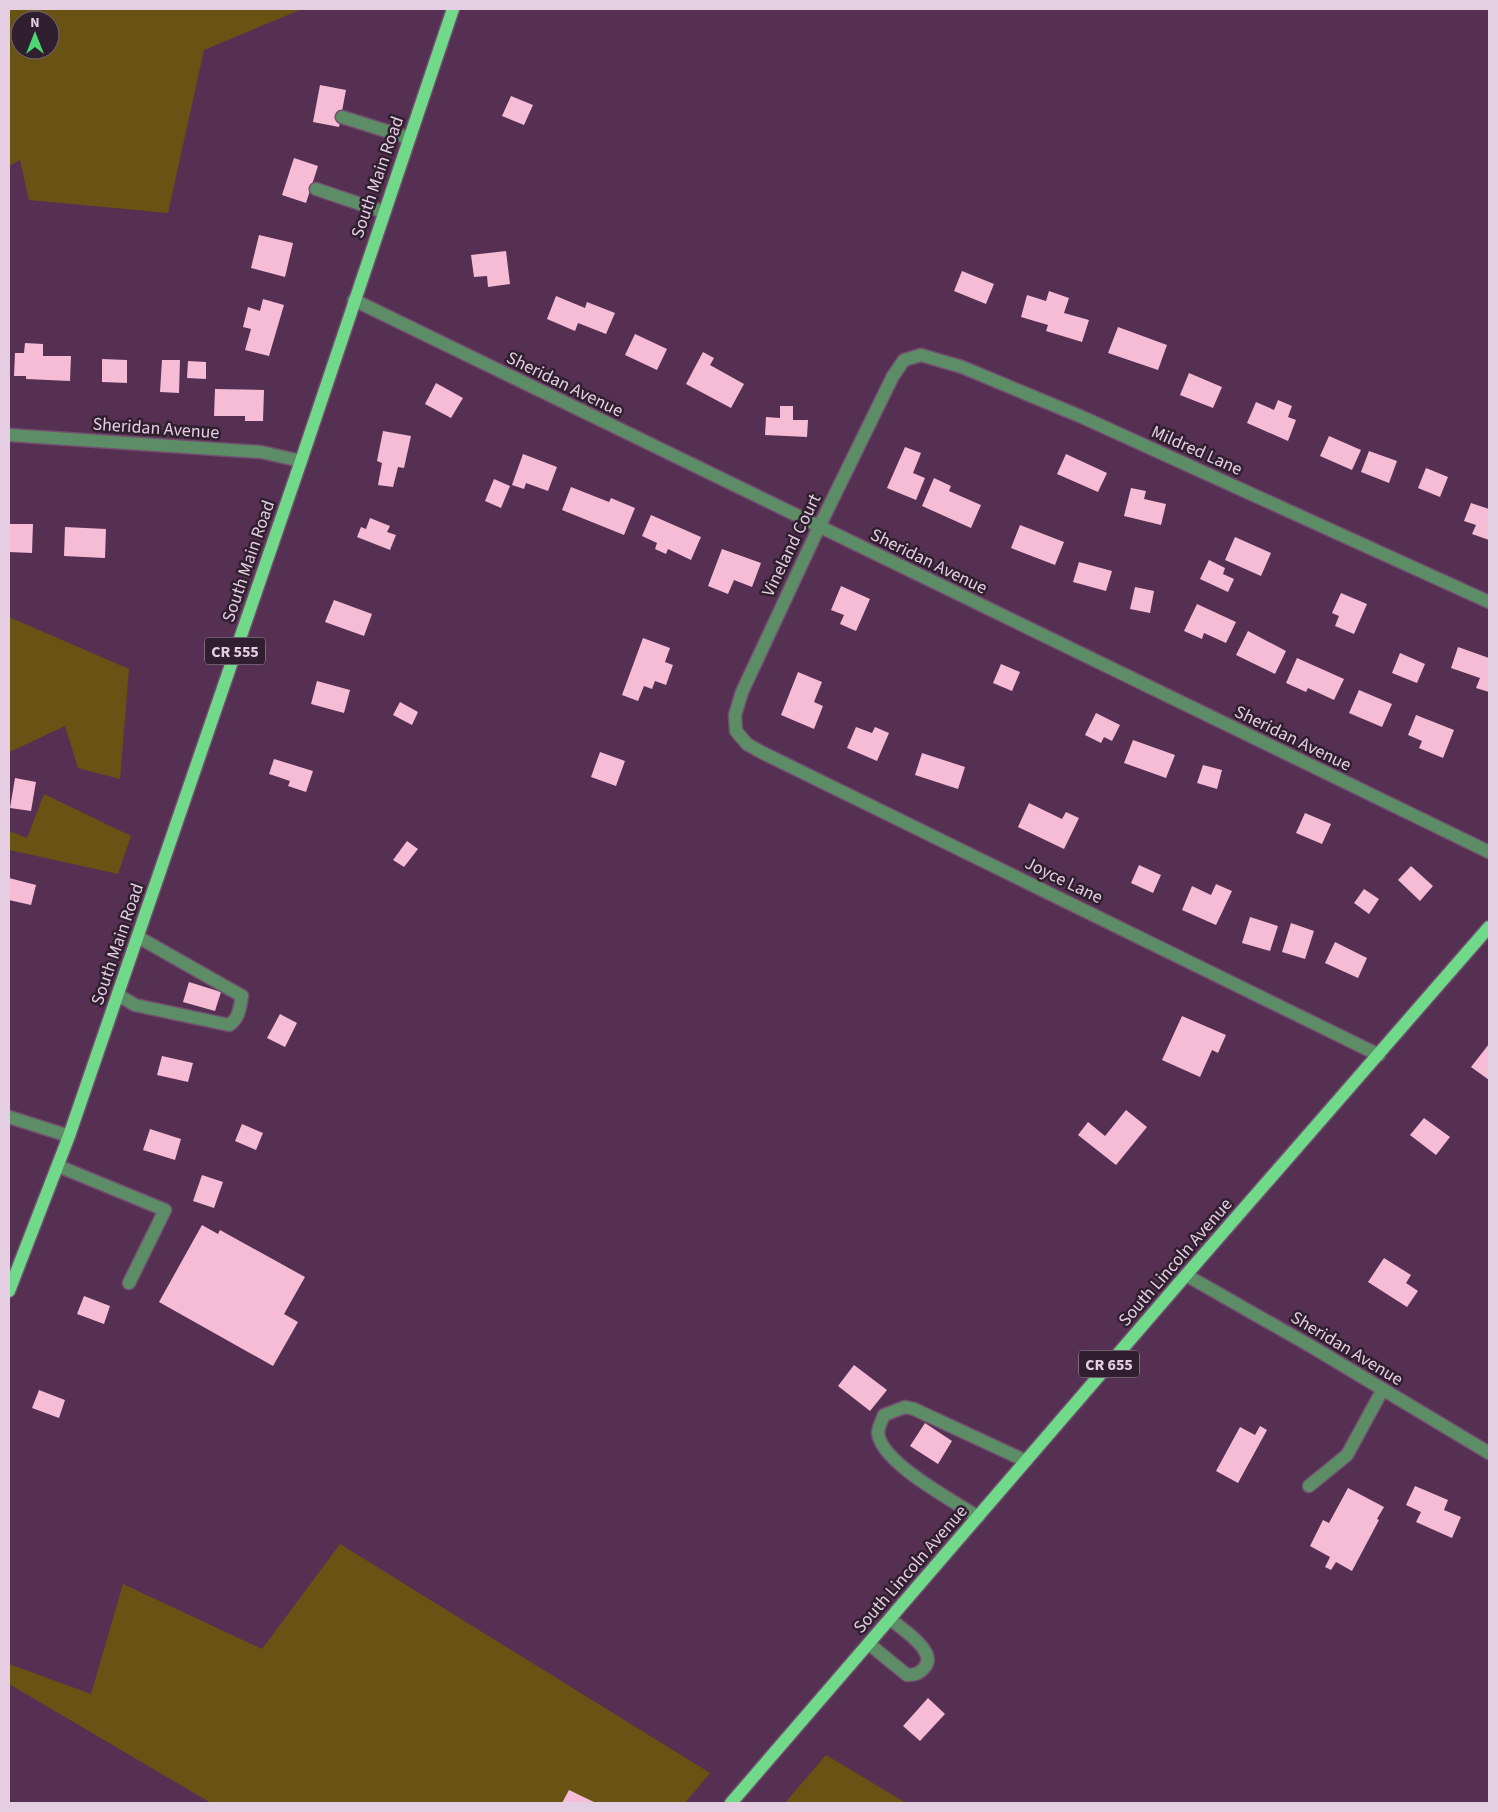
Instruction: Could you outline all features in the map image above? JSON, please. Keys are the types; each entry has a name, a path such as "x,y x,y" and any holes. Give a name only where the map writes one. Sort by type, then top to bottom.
{"main road":[{"name":"South Main Road","path":"9,1291 58,1166 118,995 301,462 453,9"},
{"name":"South Lincoln Avenue","path":"731,1803 1489,927"}],"street":[{"path":"342,117 409,138"},
{"path":"316,189 384,212"},
{"name":"Sheridan Avenue","path":"354,300 1489,852"},
{"name":"Mildred Lane","path":"893,376 904,360 921,355 962,367 1082,417 1489,602"},
{"name":"Vineland Court","path":"737,733 734,725 735,715 742,692 818,527 893,376"},
{"name":"Sheridan Avenue","path":"9,435 261,452 301,462"},
{"name":"Joyce Lane","path":"737,733 747,744 761,752 1379,1055"},
{"path":"118,995 135,1005 229,1025 234,1022 240,1010 242,996 138,937"},
{"path":"9,1117 69,1136"},
{"path":"58,1166 165,1210 129,1283"},
{"name":"Sheridan Avenue","path":"1186,1275 1489,1453"},
{"path":"1310,1486 1346,1455 1383,1389"},
{"path":"978,1517 898,1464 884,1449 878,1432 884,1415 905,1407 914,1409 1026,1461"},
{"path":"868,1644 907,1675 913,1676 925,1667 929,1660 927,1652 890,1619"}],"shaded area":[{"path":"9,9 302,9 204,50 168,213 29,200 20,160 9,166"},
{"path":"9,617 129,669 120,779 78,768 65,726 12,751 9,750"},
{"path":"44,794 131,836 118,874 9,850 9,831 27,838"},
{"path":"340,1544 710,1773 685,1803 211,1803 9,1684 9,1664 91,1694 123,1584 262,1649"},
{"path":"826,1755 906,1803 785,1803"}],"building":[{"path":"320,85 346,90 339,127 313,122"},
{"path":"511,96 533,105 524,125 502,116"},
{"path":"294,158 318,166 306,203 282,195"},
{"path":"259,235 293,243 285,277 251,268"},
{"path":"506,251 510,284 488,287 487,276 474,277 471,255"},
{"path":"962,271 994,284 986,304 954,291"},
{"path":"1049,291 1069,298 1064,313 1089,320 1082,342 1046,331 1048,325 1021,317 1027,295 1046,301"},
{"path":"556,296 585,308 587,302 615,313 606,334 578,323 575,331 547,319"},
{"path":"263,299 284,305 269,356 245,350 251,329 243,327 248,307 260,311"},
{"path":"1118,327 1167,345 1158,370 1108,353"},
{"path":"635,334 667,349 657,370 625,355"},
{"path":"25,343 43,344 43,356 71,356 70,381 26,379 26,376 14,376 15,353 24,353"},
{"path":"703,352 714,358 710,365 744,384 731,408 686,384"},
{"path":"102,359 127,360 127,383 102,382"},
{"path":"162,360 180,360 179,393 160,392"},
{"path":"188,361 206,362 206,379 187,378"},
{"path":"1189,373 1222,387 1213,408 1180,395"},
{"path":"436,383 463,398 451,418 425,404"},
{"path":"215,389 264,390 263,421 245,421 245,416 214,416"},
{"path":"1278,400 1292,406 1288,417 1296,420 1288,441 1247,423 1256,402 1274,410"},
{"path":"780,406 793,406 793,420 808,420 807,437 765,435 766,417 780,418"},
{"path":"383,431 411,436 404,468 398,467 393,487 378,485 382,463 377,461"},
{"path":"1329,436 1361,450 1352,470 1320,456"},
{"path":"905,447 921,453 913,473 925,478 916,500 887,488"},
{"path":"1369,451 1397,461 1389,483 1361,472"},
{"path":"523,454 557,467 548,491 526,483 524,489 512,485"},
{"path":"1066,454 1107,473 1098,492 1057,474"},
{"path":"1426,468 1448,477 1440,497 1418,488"},
{"path":"934,478 951,486 949,491 981,505 971,528 922,506"},
{"path":"494,479 510,486 501,508 485,501"},
{"path":"571,487 609,502 611,498 635,508 624,535 562,510"},
{"path":"1131,488 1146,491 1144,499 1166,504 1161,525 1124,516"},
{"path":"1471,503 1489,509 1489,540 1472,534 1476,525 1464,521"},
{"path":"651,515 701,537 691,560 668,549 666,554 655,549 657,543 642,536"},
{"path":"370,518 390,526 387,532 396,535 390,550 357,537 361,527 366,529"},
{"path":"9,524 33,524 32,553 9,552"},
{"path":"1020,525 1064,542 1055,565 1011,548"},
{"path":"65,527 106,529 105,558 64,556"},
{"path":"1235,537 1271,553 1261,576 1225,560"},
{"path":"722,549 761,563 752,587 734,580 728,594 708,586"},
{"path":"1209,560 1225,568 1223,574 1234,579 1228,592 1200,579"},
{"path":"1079,562 1112,571 1106,591 1073,582"},
{"path":"841,586 870,599 856,631 840,624 844,615 831,610"},
{"path":"1135,587 1154,591 1150,613 1130,609"},
{"path":"1341,593 1367,604 1354,634 1335,626 1339,616 1332,613"},
{"path":"334,600 372,614 364,636 325,622"},
{"path":"1197,604 1236,622 1226,643 1204,633 1202,639 1184,631"},
{"path":"1248,631 1286,651 1275,674 1236,655"},
{"path":"643,638 670,648 665,662 673,665 666,685 655,681 652,689 644,686 638,701 622,695"},
{"path":"1458,647 1489,658 1489,692 1476,688 1480,678 1451,668"},
{"path":"1400,653 1425,664 1417,683 1392,673"},
{"path":"1297,658 1344,679 1334,700 1308,688 1306,692 1286,683"},
{"path":"1001,664 1020,672 1012,691 993,683"},
{"path":"798,672 822,682 814,702 823,706 814,729 781,715"},
{"path":"317,681 350,690 344,713 311,704"},
{"path":"1359,690 1392,704 1382,727 1349,713"},
{"path":"400,702 418,712 412,725 393,715"},
{"path":"1096,713 1120,725 1112,741 1104,737 1101,743 1085,735"},
{"path":"1416,715 1454,730 1443,758 1419,748 1422,741 1408,735"},
{"path":"856,727 872,733 875,727 889,733 877,761 847,748"},
{"path":"1133,740 1175,755 1166,778 1124,763"},
{"path":"600,752 625,761 616,786 591,777"},
{"path":"922,753 965,767 958,789 915,775"},
{"path":"274,759 313,771 306,792 288,786 290,781 269,774"},
{"path":"1203,765 1222,770 1217,789 1197,783"},
{"path":"15,778 36,782 31,811 10,808"},
{"path":"1029,803 1062,819 1066,812 1079,818 1064,849 1018,827"},
{"path":"1305,813 1331,824 1322,844 1296,833"},
{"path":"407,841 418,849 404,867 393,860"},
{"path":"1139,865 1161,875 1153,893 1131,883"},
{"path":"1411,866 1433,886 1420,901 1398,880"},
{"path":"9,878 36,885 31,905 9,900"},
{"path":"1216,884 1232,891 1216,925 1182,910 1192,886 1211,895"},
{"path":"1364,889 1379,899 1369,914 1354,903"},
{"path":"1250,917 1278,926 1270,951 1242,943"},
{"path":"1291,923 1314,931 1305,959 1282,952"},
{"path":"1335,942 1367,958 1358,978 1325,963"},
{"path":"189,982 221,992 215,1011 183,1002"},
{"path":"280,1014 297,1023 285,1047 267,1038"},
{"path":"1182,1016 1226,1035 1218,1053 1212,1050 1200,1077 1162,1060"},
{"path":"1489,1044 1489,1080 1471,1067"},
{"path":"162,1056 193,1063 188,1082 157,1075"},
{"path":"1126,1110 1147,1127 1116,1165 1078,1135 1088,1122 1105,1136"},
{"path":"1424,1118 1450,1137 1436,1155 1410,1135"},
{"path":"242,1124 263,1133 256,1150 235,1141"},
{"path":"150,1129 181,1139 175,1160 143,1150"},
{"path":"202,1175 223,1182 214,1208 193,1201"},
{"path":"202,1225 218,1234 220,1230 305,1277 284,1314 298,1322 273,1366 159,1302"},
{"path":"1384,1258 1411,1275 1406,1283 1418,1291 1407,1307 1368,1282"},
{"path":"84,1296 110,1306 104,1324 77,1314"},
{"path":"854,1365 887,1390 870,1411 838,1386"},
{"path":"39,1390 65,1400 59,1418 32,1408"},
{"path":"925,1423 952,1441 938,1464 910,1446"},
{"path":"1260,1426 1267,1430 1238,1483 1216,1471 1240,1427 1255,1435"},
{"path":"1415,1486 1448,1500 1444,1510 1461,1517 1452,1538 1416,1522 1421,1512 1406,1505"},
{"path":"1348,1488 1384,1507 1352,1571 1336,1562 1331,1570 1325,1567 1330,1557 1310,1546 1323,1520 1329,1523"},
{"path":"928,1698 945,1714 920,1741 903,1726"},
{"path":"569,1790 596,1803 562,1803"}]}
